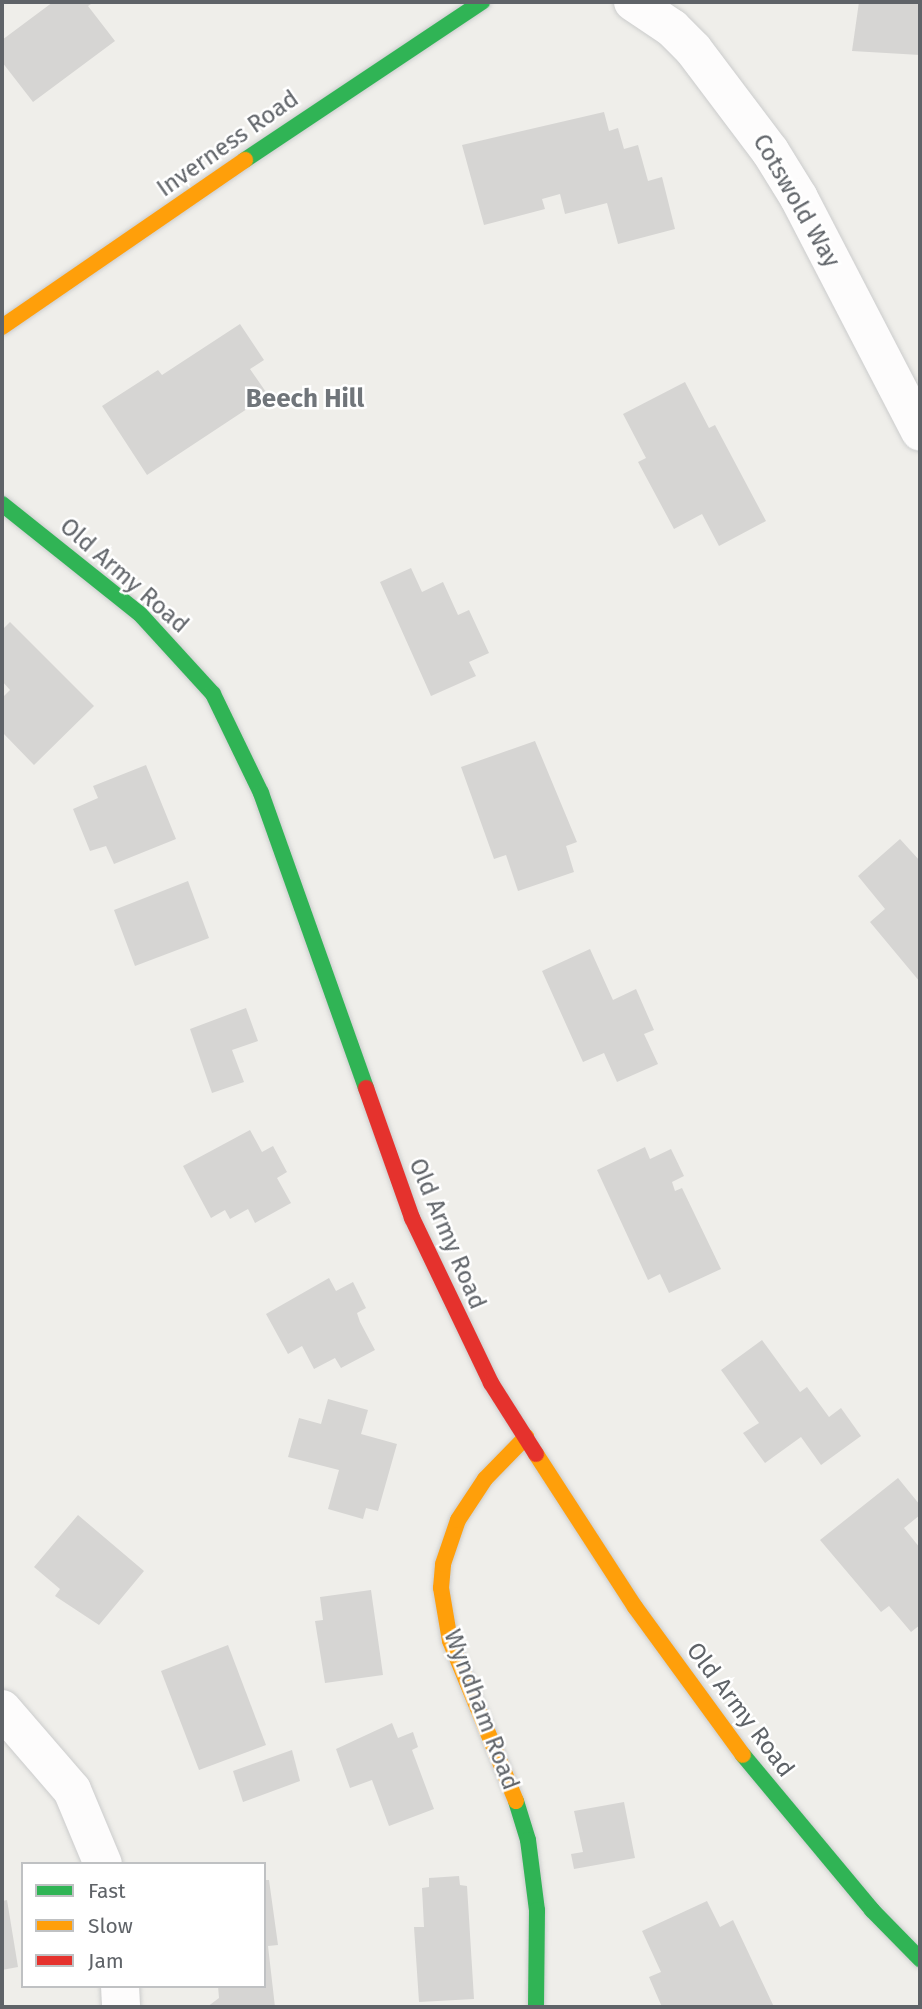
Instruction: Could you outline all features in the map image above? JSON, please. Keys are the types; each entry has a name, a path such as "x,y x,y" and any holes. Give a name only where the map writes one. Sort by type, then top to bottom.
{"street":[{"name":"Inverness Road","path":"2,327 437,28 482,2"},
{"name":"Cotswold Way","path":"633,2 672,28 693,49 770,151 799,198 920,431"},
{"name":"Old Army Road","path":"2,504 107,585 165,638 213,694 231,725 261,793 412,1218 448,1301 526,1437 635,1607 746,1759 872,1910 920,1959"},
{"name":"Wyndham Road","path":"526,1437 485,1479 458,1520 443,1564 442,1588 450,1641 520,1810 528,1840 537,1910 536,2007"},
{"path":"2,1709 72,1790 102,1862"},
{"path":"120,1988 121,2007"}],"building":[{"path":"53,2 94,2 88,6 115,41 33,102 2,62 2,40"},
{"path":"859,2 920,2 920,55 852,51"},
{"path":"604,112 609,131 618,128 624,149 638,145 648,181 662,177 675,229 618,244 607,203 565,214 560,194 542,199 545,209 484,225 462,145"},
{"path":"240,324 264,360 250,369 268,395 147,475 102,406 158,370 162,375"},
{"path":"685,382 709,428 715,425 766,521 719,546 702,514 674,529 638,462 646,458 623,414"},
{"path":"411,568 422,592 443,582 458,615 469,610 489,653 469,662 476,676 431,696 380,582"},
{"path":"10,622 94,706 34,765 2,732 2,698 10,690 2,681 2,630"},
{"path":"535,741 577,842 566,846 574,872 518,891 506,855 494,859 461,767"},
{"path":"146,765 176,839 114,864 106,846 90,851 73,809 98,798 93,786"},
{"path":"900,839 920,861 920,982 870,922 885,909 858,876"},
{"path":"188,881 209,938 135,966 114,910"},
{"path":"590,949 613,1000 636,989 654,1030 644,1034 658,1064 617,1082 604,1053 583,1062 542,971"},
{"path":"246,1008 258,1041 232,1050 244,1082 212,1093 190,1029"},
{"path":"250,1130 262,1152 273,1146 287,1172 277,1178 291,1203 255,1223 248,1209 230,1219 225,1210 211,1218 183,1166"},
{"path":"645,1147 650,1159 671,1149 684,1176 672,1182 675,1191 682,1188 721,1269 669,1293 660,1274 648,1280 597,1170"},
{"path":"329,1278 336,1291 353,1282 366,1308 357,1313 375,1350 341,1368 335,1358 314,1369 302,1346 288,1354 266,1314"},
{"path":"762,1340 800,1392 807,1387 829,1417 841,1408 861,1436 821,1465 801,1437 765,1463 743,1433 759,1423 721,1370"},
{"path":"328,1399 368,1410 361,1434 397,1444 378,1511 366,1508 363,1519 328,1509 339,1470 288,1457 299,1418 321,1424"},
{"path":"898,1478 920,1505 920,1515 904,1528 920,1548 920,1625 911,1632 889,1606 881,1612 820,1540"},
{"path":"78,1515 144,1571 99,1625 55,1596 60,1589 34,1567"},
{"path":"371,1590 383,1675 325,1683 315,1621 323,1620 320,1597"},
{"path":"228,1645 266,1745 199,1770 161,1671"},
{"path":"392,1723 398,1738 413,1732 418,1747 412,1750 434,1809 389,1826 372,1780 350,1788 336,1749"},
{"path":"292,1750 300,1781 243,1802 233,1771"},
{"path":"624,1802 635,1858 574,1869 571,1854 583,1852 574,1811"},
{"path":"459,1876 460,1885 467,1886 474,1999 419,2002 414,1927 424,1927 422,1888 429,1887 429,1878"},
{"path":"266,1880 269,1880 278,1945 268,1946 275,2007 207,2007 219,1998 218,1988 266,1988"},
{"path":"7,1900 18,1967 2,1970 2,1901"},
{"path":"707,1901 720,1927 733,1920 774,2007 662,2007 649,1977 661,1972 642,1931"}],"traffic: fast":[{"path":"245,160 482,2"},
{"path":"2,504 140,614 213,694 261,793 366,1088"},
{"path":"743,1755 872,1910 920,1959"},
{"path":"516,1801 528,1840 537,1910 536,2007"}],"traffic: slow":[{"path":"2,327 245,160"},
{"path":"516,1801 450,1641 441,1588 443,1564 458,1520 485,1479 526,1437"},
{"path":"536,1454 635,1607 743,1755"}],"traffic: jam":[{"path":"366,1088 412,1218 491,1383 536,1454"}],"district":[{"name":"Beech Hill","path":"305,399"}]}
